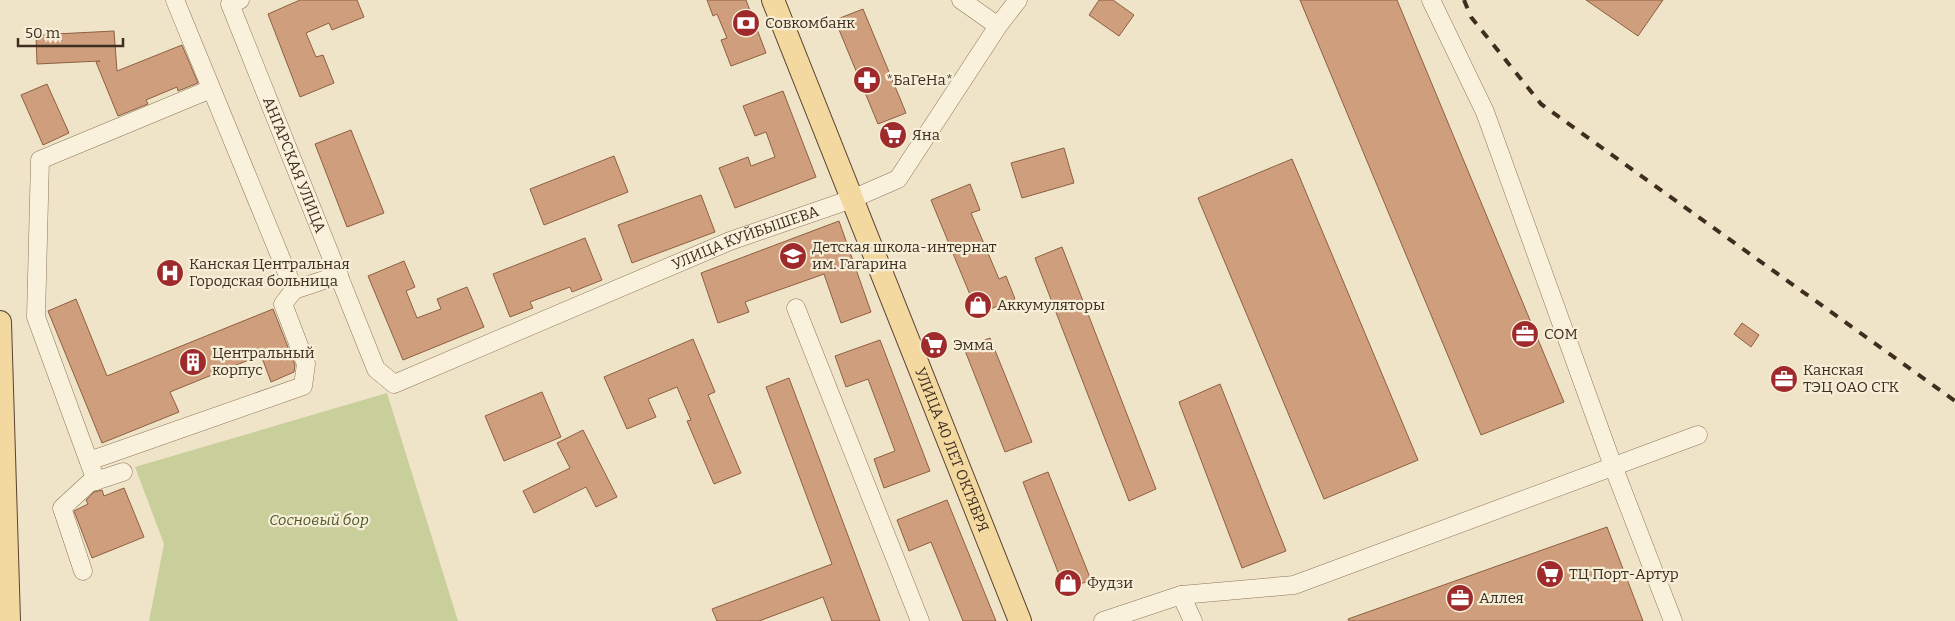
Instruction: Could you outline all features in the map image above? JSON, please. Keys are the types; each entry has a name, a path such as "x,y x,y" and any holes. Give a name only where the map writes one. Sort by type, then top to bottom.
{"main road":[{"name":"УЛИЦА 40 ЛЕТ ОКТЯБРЯ","path":"773,0 1020,621"},
{"path":"0,322 9,621"}],"street":[{"path":"175,0 294,290"},
{"name":"АНГАРСКАЯ УЛИЦА","path":"240,0 230,4 338,276 376,369 394,384"},
{"path":"961,0 998,26"},
{"name":"УЛИЦА КУЙБЫШЕВА","path":"394,384 730,241 852,198 898,179 998,26 1018,0"},
{"path":"1430,0 1485,112 1613,466 1673,621"},
{"path":"96,481 36,317 40,160 211,89"},
{"path":"89,461 303,386 306,364 283,304 294,290 338,276"},
{"path":"796,308 920,621"},
{"path":"1103,621 1182,596 1294,585 1698,436"},
{"path":"83,571 62,508 89,483 123,472"},
{"path":"1182,596 1192,621"}],"green space":[{"name":"Сосновый бор","path":"387,393 458,621 149,621 164,544 135,467"}],"building":[{"path":"300,0 357,0 364,17 332,30 329,23 306,33 316,57 323,55 334,83 300,97 268,14"},
{"path":"707,0 746,0 766,53 731,66 721,40 727,38 717,14 713,16"},
{"path":"1099,0 1113,0 1134,15 1119,36 1089,15"},
{"path":"1300,0 1397,0 1564,402 1481,435"},
{"path":"1586,0 1663,0 1638,36"},
{"path":"863,9 906,113 878,124 835,20"},
{"path":"114,31 117,71 182,45 198,83 178,91 177,87 146,100 148,104 118,116 96,62 100,61 37,64 36,35"},
{"path":"47,84 69,133 43,145 21,95"},
{"path":"783,91 816,177 735,208 719,168 748,157 751,166 775,157 766,132 755,136 743,106"},
{"path":"351,130 384,213 347,227 315,144"},
{"path":"1064,148 1074,183 1022,198 1011,163"},
{"path":"614,156 628,192 544,225 530,189"},
{"path":"1292,159 1418,460 1324,499 1198,198"},
{"path":"970,184 980,210 971,213 999,279 1006,276 1015,299 978,314 931,200"},
{"path":"701,195 715,232 632,263 618,225"},
{"path":"839,221 871,312 841,323 824,274 745,302 749,312 718,323 701,273"},
{"path":"585,238 602,280 572,292 570,287 530,302 533,308 510,317 493,274"},
{"path":"1062,247 1156,489 1129,501 1035,258"},
{"path":"404,261 415,287 406,291 417,318 441,309 437,299 467,287 484,327 403,360 368,276"},
{"path":"76,299 107,376 273,309 295,365 294,372 271,382 261,355 170,392 179,412 102,443 48,311"},
{"path":"1742,323 1759,335 1751,347 1734,334"},
{"path":"990,338 1032,442 1005,452 964,348"},
{"path":"693,339 715,392 708,395 741,473 714,484 687,421 691,420 677,387 648,399 656,417 627,429 604,377"},
{"path":"880,340 930,471 884,488 874,459 895,451 868,379 846,387 835,356"},
{"path":"789,378 880,621 832,621 823,597 759,621 717,621 712,609 832,564 766,387"},
{"path":"1220,384 1286,551 1242,568 1179,402"},
{"path":"542,392 561,437 504,461 485,416"},
{"path":"583,430 617,497 596,507 586,487 534,513 523,491 570,468 557,443"},
{"path":"1048,472 1091,580 1065,590 1023,482"},
{"path":"124,488 144,537 92,558 74,511 88,504 86,500 94,492 102,490 104,496"},
{"path":"947,500 996,621 963,621 931,542 909,551 897,520"},
{"name":"ТЦ Порт-Артур","path":"1607,527 1643,621 1349,621 1348,619"}],"railway":[{"path":"1464,0 1471,17 1541,104 1955,401"}],"place":[{"name":"Совкомбанк","path":"746,23"},
{"name":"*БаГеНа*","path":"867,80"},
{"name":"Яна","path":"893,135"},
{"name":"Детская школа-интернат им. Гагарина","path":"793,256"},
{"name":"Канская Центральная Городская больница","path":"170,273"},
{"name":"Аккумуляторы","path":"978,305"},
{"name":"СОМ","path":"1525,334"},
{"name":"Эмма","path":"934,345"},
{"name":"Центральный корпус","path":"193,362"},
{"name":"Канская ТЭЦ ОАО СГК","path":"1784,379"},
{"name":"ТЦ Порт-Артур","path":"1550,574"},
{"name":"Фудзи","path":"1068,583"},
{"name":"Аллея","path":"1460,598"}]}
